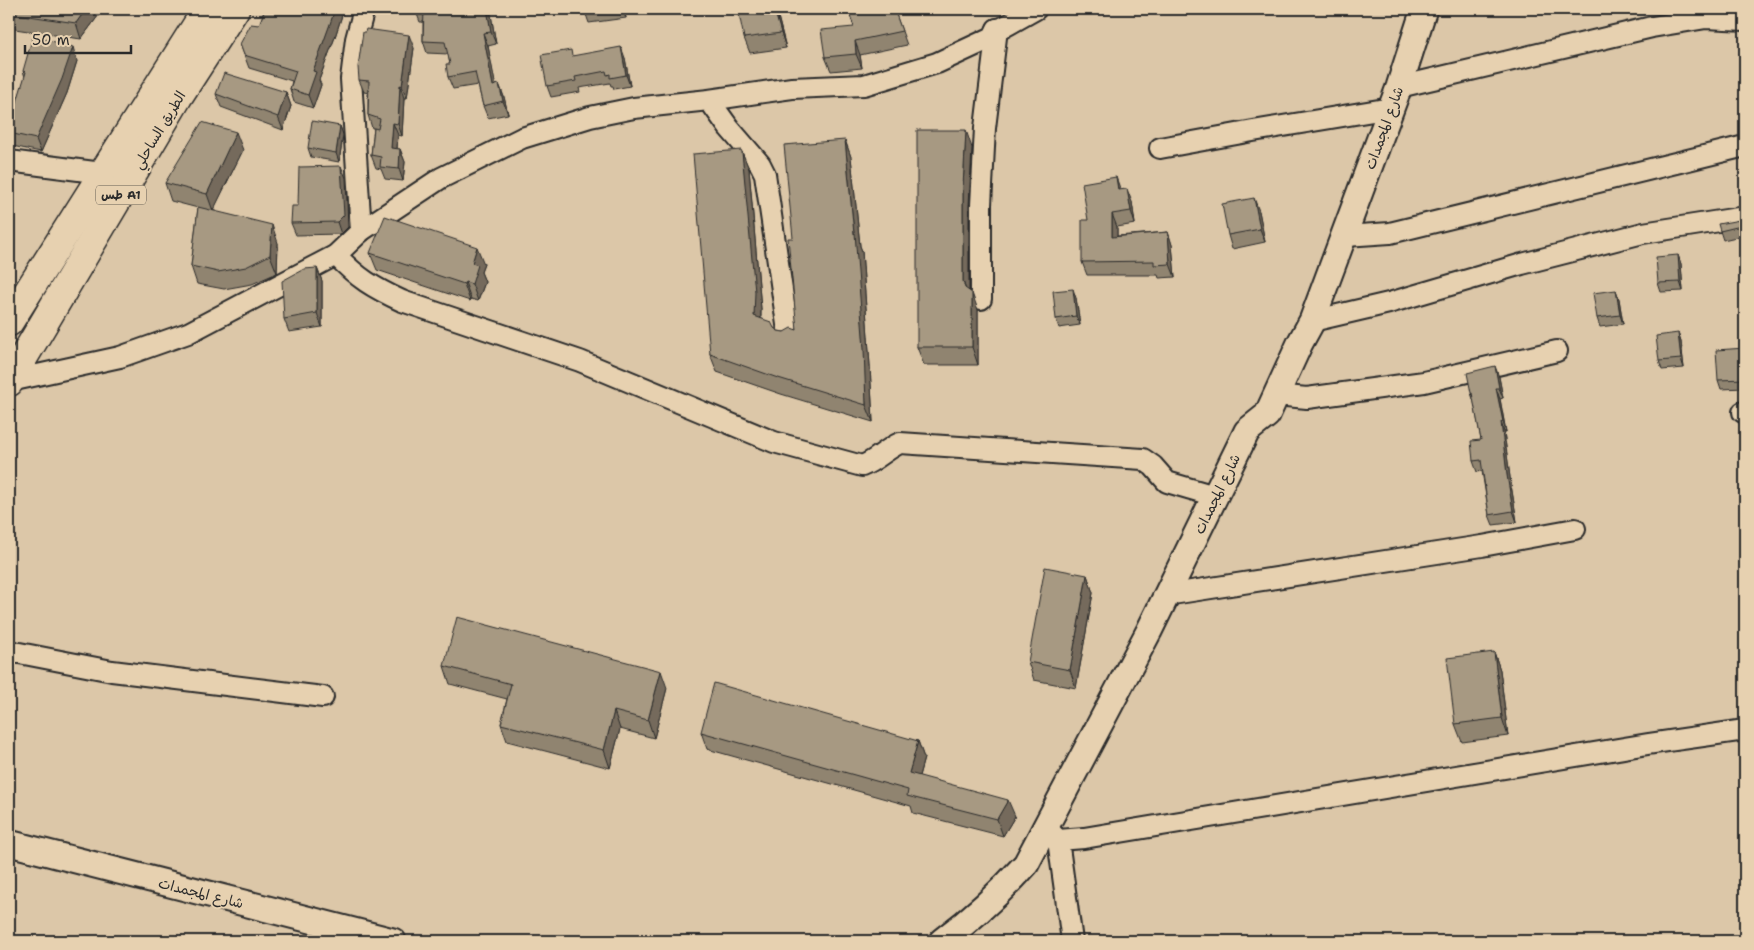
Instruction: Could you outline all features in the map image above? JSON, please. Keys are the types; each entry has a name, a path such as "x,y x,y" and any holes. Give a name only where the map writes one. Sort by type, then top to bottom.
{"highway":[{"name":"الطريق الساحلي","path":"9,322 208,9"},
{"name":"الطريق الساحلي","path":"9,381 178,98 235,9"}],"main road":[{"name":"شارع المجمدات","path":"942,941 987,905 1052,833 1166,595 1248,431 1267,415 1312,321 1395,98 1424,9"},
{"name":"شارع المجمدات","path":"9,843 393,941"}],"street":[{"path":"361,232 351,79 356,39 364,9"},
{"path":"9,381 120,357 188,332 336,255 361,232 441,178 522,138 590,117 634,108 792,88 864,86 937,62 993,36 1001,22 1036,9"},
{"path":"1160,148 1254,130 1395,98 1652,28 1706,18 1745,20"},
{"path":"981,299 981,205 986,128 1001,22"},
{"path":"709,100 729,128 760,164 765,174 789,338"},
{"path":"1345,236 1390,233 1745,146"},
{"path":"9,161 102,173"},
{"path":"1312,321 1644,233 1745,217"},
{"path":"336,255 353,273 376,289 402,301 580,361 774,442 862,466 870,463 900,443 1143,459 1153,466 1167,482 1215,496"},
{"path":"1276,395 1308,398 1424,382 1557,351"},
{"path":"1166,595 1482,546 1575,529"},
{"path":"9,651 112,671 323,697"},
{"path":"1072,941 1052,833 1099,836 1648,744 1745,730"}],"building":[{"path":"11,9 86,9 76,23 9,13"},
{"path":"265,9 335,9 313,71 316,72 308,95 290,89 296,71 244,55 240,44 251,24 259,25"},
{"path":"424,9 487,9 491,32 483,33 493,86 499,84 503,101 483,106 475,72 448,77 446,64 450,64 445,42 423,41"},
{"path":"738,9 774,9 781,33 744,38"},
{"path":"848,9 894,9 902,31 855,41 856,54 825,57 821,30 854,27"},
{"path":"366,29 409,35 402,86 400,85 398,124 393,123 391,148 400,149 399,169 380,167 381,157 371,155 374,128 378,129 380,119 368,115 369,81 359,80 358,67 363,32"},
{"path":"33,36 73,47 62,79 36,139 9,133 26,72 23,71"},
{"path":"621,47 626,75 610,78 610,74 607,75 606,71 575,77 576,81 547,86 541,55 571,50 572,56"},
{"path":"224,73 286,92 278,117 216,94"},
{"path":"312,121 340,126 336,153 308,148"},
{"path":"202,122 236,132 207,194 165,183"},
{"path":"917,130 966,130 963,187 963,281 965,288 972,293 972,347 917,347"},
{"path":"845,140 855,233 864,349 866,405 775,377 710,354 693,154 741,150 755,292 754,316 771,322 774,328 784,332 791,328 797,330 788,238 793,238 784,145"},
{"path":"341,166 344,215 337,222 291,223 292,206 298,206 299,167"},
{"path":"1116,177 1118,190 1127,189 1131,211 1112,214 1112,237 1168,232 1170,264 1154,265 1154,261 1082,262 1082,220 1088,220 1082,183"},
{"path":"1254,198 1260,229 1228,235 1222,204"},
{"path":"198,207 272,225 270,255 246,267 218,272 191,266"},
{"path":"385,216 477,247 472,263 478,265 472,284 465,282 464,284 370,253"},
{"path":"1745,219 1745,225 1720,231 1718,224"},
{"path":"1678,255 1680,282 1658,283 1656,257"},
{"path":"317,268 317,313 284,319 282,281 304,269"},
{"path":"1073,289 1076,316 1056,319 1053,291"},
{"path":"1616,290 1620,315 1597,318 1593,293"},
{"path":"1678,333 1681,359 1659,361 1656,336"},
{"path":"1745,348 1745,379 1718,380 1716,350"},
{"path":"1495,366 1499,388 1496,388 1503,422 1501,422 1513,511 1489,515 1481,460 1473,461 1471,441 1481,440 1467,373"},
{"path":"1045,567 1087,575 1070,670 1028,662"},
{"path":"457,617 661,671 648,720 614,711 604,750 501,724 511,684 444,666"},
{"path":"1494,652 1502,718 1455,724 1447,658"},
{"path":"714,683 918,741 909,773 1008,800 997,819 907,796 908,790 701,732"}]}
